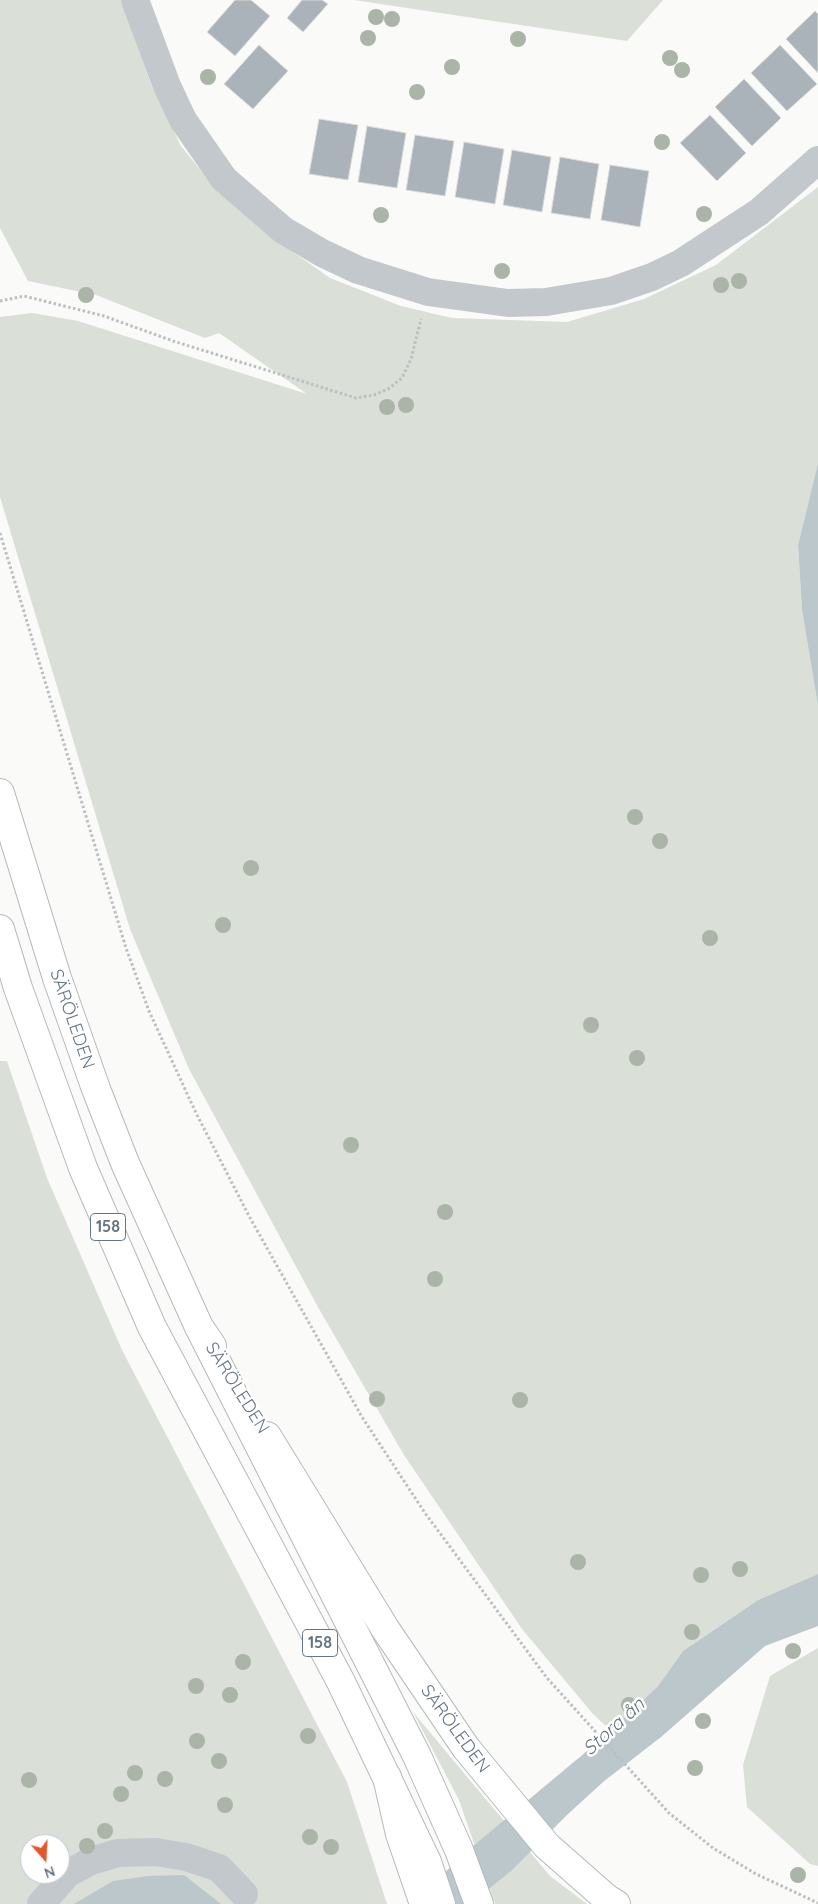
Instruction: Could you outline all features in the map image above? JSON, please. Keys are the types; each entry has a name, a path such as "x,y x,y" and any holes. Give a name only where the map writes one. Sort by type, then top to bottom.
{"main road":[{"name":"SÄRÖLEDEN","path":"0,793 58,978 96,1089 125,1163 199,1327 386,1630 466,1748 547,1846 611,1902"},
{"name":"158","path":"0,929 18,988 82,1168 152,1328 341,1682 387,1776 400,1834 419,1864"},
{"path":"199,1327 417,1756 459,1850 479,1904"},
{"path":"419,1864 424,1904"},
{"path":"419,1864 441,1904"}],"street":[{"path":"135,0 167,86 183,120 218,171 233,188 283,230 322,254 358,270 428,292 508,303 546,302 611,291 652,277 697,254 759,212 818,160"},
{"path":"41,1904 67,1874 91,1861 118,1853 156,1852 186,1857 219,1868 244,1894"}],"path":[{"path":"0,300 24,296 104,316 173,341 356,398 374,395 388,389 402,378 411,359 428,292"},
{"path":"0,533 129,956 149,1012 196,1113 249,1216 367,1425 425,1513 547,1678 669,1813 712,1848 756,1874 818,1903"}],"shaded area":[{"path":"0,0 121,0 152,87 181,146 218,192 272,237 330,278 401,306 452,318 567,322 644,299 716,265 818,187 818,463 798,545 802,610 818,706 818,1574 758,1600 683,1651 658,1686 611,1731 593,1714 522,1629 404,1455 319,1309 189,1069 130,929 0,497 0,317 32,313 78,321 307,394 219,333 205,338 96,295 28,281 0,228"},
{"path":"354,0 663,0 627,41"},
{"path":"818,463 818,706 802,610 798,545"},
{"path":"0,1061 7,1061 47,1178 122,1350 347,1782 387,1904 0,1904"},
{"path":"818,1574 818,1626 765,1646 661,1737 603,1782 511,1871 470,1904 411,1904 472,1847 611,1731 658,1686 683,1651 758,1600"},
{"path":"818,1648 818,1866 810,1864 747,1807 743,1765 770,1676"},
{"path":"413,1712 550,1876 587,1904 495,1904 459,1800"},
{"path":"184,1875 221,1904 74,1904 113,1881 148,1876"}],"building":[{"path":"235,0 251,0 270,16 235,56 207,32"},
{"path":"302,0 322,0 328,4 303,32 287,18"},
{"path":"815,11 818,14 818,73 786,39"},
{"path":"259,45 288,71 253,109 224,84"},
{"path":"780,45 817,84 787,111 751,73"},
{"path":"744,79 781,118 752,146 715,107"},
{"path":"710,115 746,153 717,181 680,143"},
{"path":"319,119 358,125 348,180 309,174"},
{"path":"367,126 406,133 397,188 358,182"},
{"path":"415,135 454,141 445,196 406,190"},
{"path":"464,142 504,149 495,204 455,197"},
{"path":"512,150 551,157 542,212 503,205"},
{"path":"560,157 599,164 590,219 551,213"},
{"path":"610,165 649,171 640,227 601,220"}],"water label":[{"name":"Stora ån","path":"614,1727"}]}
